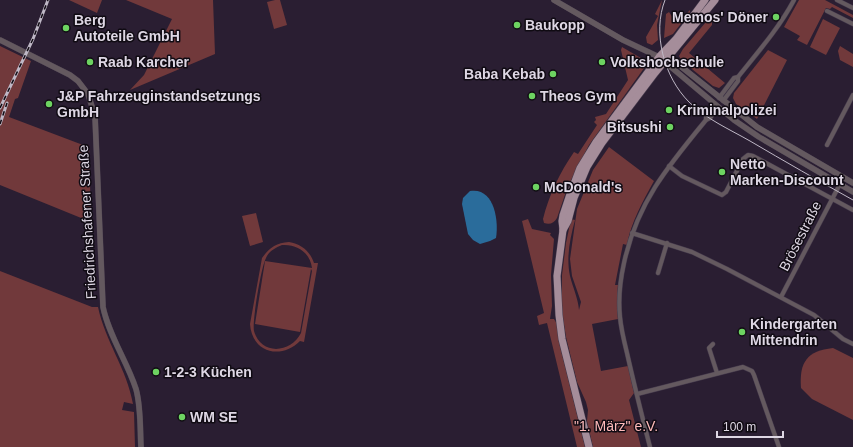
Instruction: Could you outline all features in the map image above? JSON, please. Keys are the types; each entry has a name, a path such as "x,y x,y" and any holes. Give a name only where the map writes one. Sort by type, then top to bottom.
{"main road":[{"path":"589,447 562,339 559,315 557,276 563,230 562,221 568,197 580,168 596,142 659,57 676,39 705,0"},
{"path":"563,230 568,221 574,198 587,167 612,129 715,0"}],"street":[{"path":"554,0 623,40 667,60 767,134 853,183"},
{"path":"650,447 622,331 619,304 621,277 632,233 649,196 668,166 706,120 706,116 717,105 734,78 738,77 778,27 794,0"},
{"path":"837,0 853,8"},
{"path":"828,11 853,24"},
{"name":"Friedrichshafener Straße","path":"0,40 70,75 84,88 91,102 95,116 103,307 112,336 129,370 136,390 139,405 141,447"},
{"path":"667,60 717,105 759,137 853,192"},
{"path":"827,145 853,95"},
{"path":"668,166 682,176 722,195 726,192 743,159 748,155 753,156 853,210"},
{"path":"840,184 843,178"},
{"name":"Brösestraße","path":"781,297 840,184"},
{"path":"632,233 706,258 814,315 843,339 853,344"},
{"path":"658,273 667,244"},
{"path":"713,344 709,348 717,373"},
{"path":"637,394 743,367 752,370 779,447"}],"green space":[{"path":"69,0 102,0 97,13"},
{"path":"126,0 213,0 215,54 130,90 144,75 172,19"},
{"path":"280,0 287,25 274,29 267,2"},
{"path":"662,0 657,25 658,40 652,45 647,43 646,37 658,16 655,14"},
{"path":"799,0 825,0 853,15 853,18 832,7 830,9 826,8 807,45 797,40 800,36 784,27"},
{"path":"690,10 673,34 664,38 666,14 669,12 673,18 686,14"},
{"path":"823,19 840,28 826,55 810,47"},
{"path":"712,20 712,25 689,53 725,83 719,88 713,86 682,61 679,56 683,49 706,22"},
{"path":"0,46 31,61 18,98 15,99 9,117 83,145 89,145 91,222 0,185"},
{"path":"840,46 853,54 853,67 840,60 838,51"},
{"path":"622,47 646,61 647,64 589,145 568,186 557,218 552,223 544,223 543,219 548,201 564,168 574,152 578,154 597,125 594,122 596,120 595,117 606,114 628,80 621,50"},
{"path":"768,50 787,60 757,119 736,104 733,98 734,93"},
{"name":"\"1. März\" e.V.","path":"609,147 654,181 634,220 627,245 623,244 615,285 618,285 618,319 592,324 601,371 628,366 634,393 629,400 641,447 593,447 587,421 588,410 577,382 566,337 562,312 562,275 571,219 575,220 569,248 568,262 579,310 581,302 572,276 570,259 577,209 593,170"},
{"path":"256,213 263,242 250,246 242,216"},
{"path":"528,219 532,229 551,233 550,235 554,239 551,275 552,306 550,319 554,319 557,324 559,342 585,447 577,447 547,323 539,325 537,316 544,313 522,221"},
{"path":"289,242 301,246 310,255 314,263 318,263 304,342 300,341 292,347 276,352 262,347 256,342 252,334 250,324 262,258 267,251 273,247","holes":["282,245 288,245 302,250 309,258 312,268 265,261 255,324 300,332 311,269 312,271 301,333 296,340 284,348 269,348 263,345 254,331 254,317 259,283 264,263 266,258 269,253"]},
{"path":"0,271 92,307 98,307 101,319 130,391 133,404 124,402 122,410 134,412 135,447 0,447"},
{"path":"833,348 853,358 853,420 812,399 801,388 803,365 806,359 817,352"}],"water":[{"path":"470,191 478,191 485,194 490,199 497,222 496,238 480,244 473,240 468,234 462,204 463,198"}],"tram line":[{"path":"665,0 661,13 660,26 660,40 663,54 673,80 680,92 689,102 703,114 718,123 853,200"}],"railway":[{"path":"0,108 33,39 48,0"},
{"path":"0,124 7,103"}],"place":[{"name":"Memos' Döner","path":"776,17"},
{"name":"Baukopp","path":"517,25"},
{"name":"Berg Autoteile GmbH","path":"66,28"},
{"name":"Raab Karcher","path":"90,62"},
{"name":"Volkshochschule","path":"602,62"},
{"name":"Baba Kebab","path":"553,74"},
{"name":"Theos Gym","path":"532,96"},
{"name":"J&P Fahrzeuginstandsetzungs GmbH","path":"49,104"},
{"name":"Kriminalpolizei","path":"669,110"},
{"name":"Bitsushi","path":"670,127"},
{"name":"Netto Marken-Discount","path":"722,172"},
{"name":"McDonald's","path":"536,187"},
{"name":"Kindergarten Mittendrin","path":"742,332"},
{"name":"1-2-3 Küchen","path":"156,372"},
{"name":"WM SE","path":"182,417"}]}
